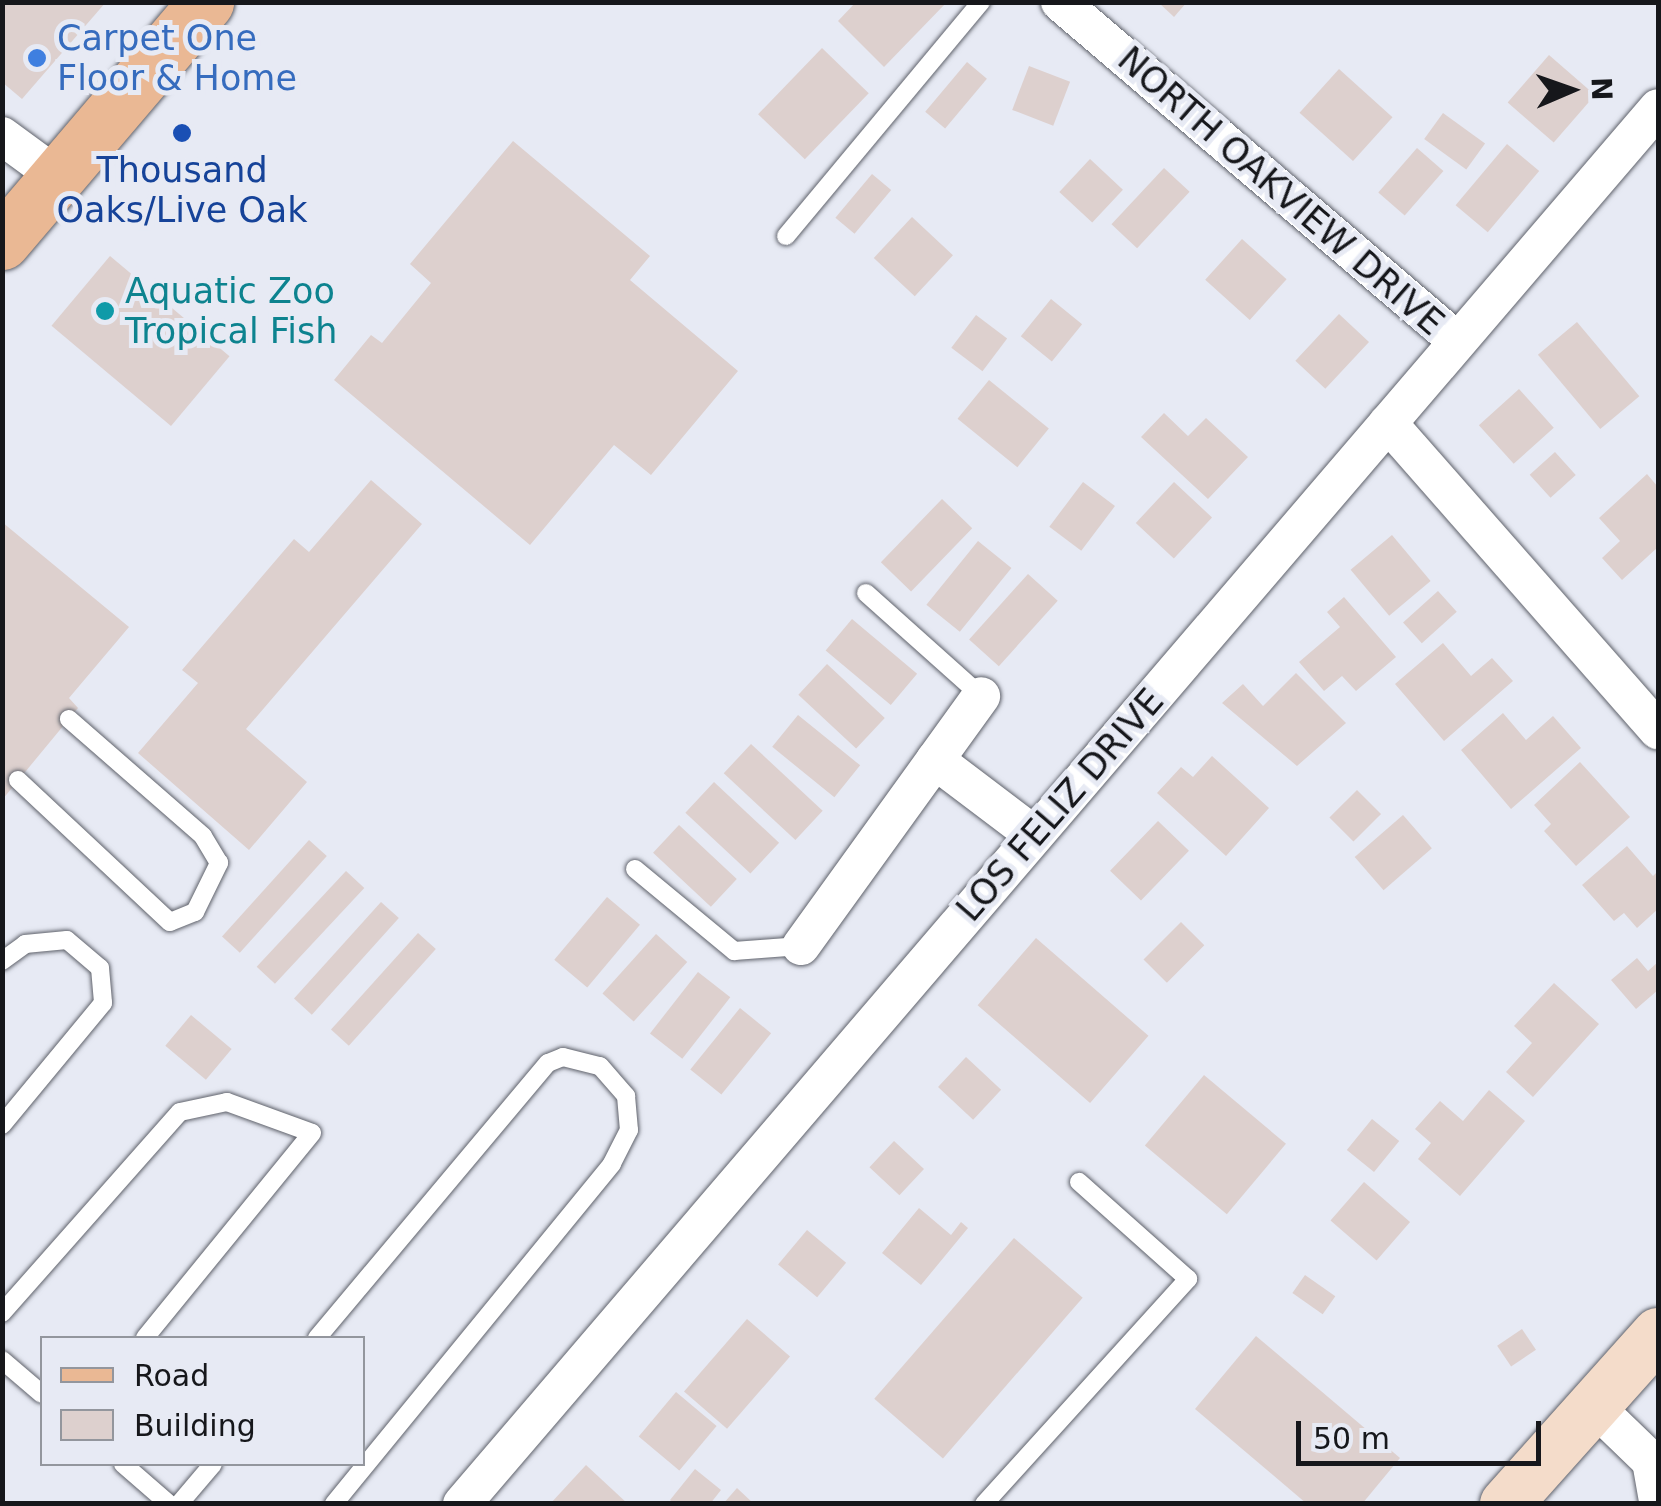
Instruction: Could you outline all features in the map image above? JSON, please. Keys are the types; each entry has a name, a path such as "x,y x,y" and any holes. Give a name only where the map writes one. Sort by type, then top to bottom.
{"main road":[{"path":"2,242 206,2"},
{"path":"1506,1504 1658,1334"}],"street":[{"name":"NORTH OAKVIEW DRIVE","path":"1060,2 1456,342"},
{"name":"LOS FELIZ DRIVE","path":"462,1504 1658,108"},
{"path":"2,136 58,177"},
{"path":"1388,422 1658,730"},
{"path":"801,946 981,696"},
{"path":"935,760 1034,835"},
{"path":"1593,1405 1655,1460 1658,1499"}],"lane":[{"path":"786,236 981,2"},
{"path":"866,593 981,696"},
{"path":"18,780 170,922 195,912 219,863 203,836 69,719"},
{"path":"635,868 734,951 801,946"},
{"path":"2,961 25,944 67,940 100,968 103,1003 2,1125"},
{"path":"319,1336 548,1064 563,1057 600,1066 626,1096 629,1130 612,1164 334,1504"},
{"path":"2,1313 180,1112 226,1102 312,1133 147,1336"},
{"path":"984,1504 1188,1278 1079,1182"},
{"path":"2,1360 40,1392"},
{"path":"125,1466 169,1504"},
{"path":"179,1504 210,1466"}],"building":[{"path":"2,2 106,2 22,99 2,82"},
{"path":"856,2 947,2 884,67 838,21"},
{"path":"1158,2 1187,2 1174,17"},
{"path":"822,48 869,93 805,159 758,114"},
{"path":"1549,55 1595,95 1554,143 1508,103"},
{"path":"967,62 987,79 945,129 925,112"},
{"path":"1029,66 1070,82 1053,126 1012,110"},
{"path":"1339,69 1393,117 1353,161 1300,113"},
{"path":"1443,113 1485,144 1466,169 1424,139"},
{"path":"513,141 650,256 630,280 738,371 651,475 614,445 530,545 334,380 371,335 382,343 431,283 410,264"},
{"path":"1507,144 1539,171 1488,232 1456,205"},
{"path":"1417,148 1443,171 1405,215 1378,193"},
{"path":"1090,159 1123,190 1092,223 1059,192"},
{"path":"1164,168 1190,192 1137,248 1111,224"},
{"path":"872,174 891,190 855,234 835,218"},
{"path":"912,217 953,255 915,296 874,258"},
{"path":"1242,239 1287,279 1250,320 1205,280"},
{"path":"110,256 230,356 171,426 52,326"},
{"path":"1051,299 1082,324 1052,361 1021,336"},
{"path":"1339,314 1369,342 1325,389 1295,361"},
{"path":"976,315 1007,338 982,371 951,348"},
{"path":"1577,322 1639,396 1600,429 1538,355"},
{"path":"989,380 1049,428 1017,467 958,419"},
{"path":"1519,389 1554,428 1514,464 1479,425"},
{"path":"1164,413 1188,436 1206,418 1248,457 1208,499 1141,437"},
{"path":"1555,452 1576,475 1550,498 1530,475"},
{"path":"1647,474 1658,487 1658,547 1622,580 1602,558 1620,541 1599,518"},
{"path":"371,480 422,524 246,729 307,782 249,850 138,753 198,683 182,670 294,539 309,552"},
{"path":"1083,482 1115,506 1081,551 1049,527"},
{"path":"1174,482 1212,517 1174,558 1136,523"},
{"path":"942,499 972,528 911,591 881,562"},
{"path":"2,522 129,627 69,698 78,708 2,800"},
{"path":"1392,535 1431,581 1389,616 1351,570"},
{"path":"978,541 1011,568 960,632 926,605"},
{"path":"1028,574 1058,601 999,666 969,639"},
{"path":"1438,591 1457,612 1422,643 1403,622"},
{"path":"1344,597 1396,657 1356,691 1342,676 1324,691 1299,662 1340,627 1327,612"},
{"path":"852,619 917,674 891,705 826,650"},
{"path":"1443,643 1471,676 1492,658 1513,681 1444,741 1395,684"},
{"path":"827,664 885,718 856,749 798,695"},
{"path":"1296,673 1346,723 1297,766 1222,703 1243,684 1263,706"},
{"path":"1503,713 1526,740 1553,716 1581,748 1511,809 1461,750"},
{"path":"798,715 860,765 834,797 772,747"},
{"path":"751,744 823,811 795,840 724,773"},
{"path":"1212,756 1269,808 1226,856 1157,793 1181,767 1193,777"},
{"path":"1580,762 1630,817 1576,866 1544,831 1551,824 1534,805"},
{"path":"714,782 779,843 750,873 685,813"},
{"path":"1357,790 1381,814 1353,842 1329,818"},
{"path":"1403,815 1432,848 1384,890 1355,857"},
{"path":"1158,821 1189,851 1141,901 1110,871"},
{"path":"679,825 737,879 711,907 653,853"},
{"path":"309,840 327,856 240,953 222,937"},
{"path":"1627,846 1653,876 1658,871 1658,909 1637,928 1624,913 1614,921 1582,885"},
{"path":"346,871 364,888 275,984 257,967"},
{"path":"607,897 640,925 587,987 554,960"},
{"path":"381,902 399,918 312,1015 294,999"},
{"path":"1181,922 1204,945 1167,983 1144,959"},
{"path":"418,933 436,949 349,1046 331,1030"},
{"path":"656,934 687,962 634,1022 602,993"},
{"path":"1036,938 1148,1036 1090,1103 978,1005"},
{"path":"1637,958 1648,971 1658,962 1658,990 1636,1009 1611,980"},
{"path":"698,972 730,997 682,1059 650,1033"},
{"path":"1554,983 1599,1024 1533,1097 1506,1072 1532,1043 1514,1026"},
{"path":"740,1008 771,1033 721,1095 690,1069"},
{"path":"191,1015 232,1049 206,1080 165,1046"},
{"path":"966,1057 1001,1090 973,1120 938,1087"},
{"path":"1204,1075 1286,1144 1227,1214 1145,1145"},
{"path":"1489,1090 1525,1121 1460,1196 1418,1159 1431,1143 1415,1129 1440,1101 1463,1121"},
{"path":"1372,1119 1399,1141 1374,1172 1347,1150"},
{"path":"894,1141 924,1169 899,1195 869,1167"},
{"path":"1364,1182 1410,1222 1377,1261 1331,1220"},
{"path":"919,1208 951,1235 961,1222 968,1228 921,1285 882,1253"},
{"path":"807,1230 846,1263 817,1297 778,1264"},
{"path":"1014,1238 1083,1298 943,1458 874,1399"},
{"path":"1305,1275 1335,1296 1323,1314 1292,1293"},
{"path":"747,1319 790,1356 727,1429 684,1391"},
{"path":"1522,1329 1536,1350 1511,1367 1497,1346"},
{"path":"1256,1336 1400,1458 1362,1504 1307,1504 1195,1409"},
{"path":"676,1392 717,1426 679,1470 639,1436"},
{"path":"586,1465 628,1504 550,1504"},
{"path":"695,1469 721,1490 710,1504 674,1504 670,1500"},
{"path":"737,1488 754,1504 723,1504"}],"place":[{"name":"Carpet One Floor & Home","path":"37,58"},
{"name":"Thousand Oaks/Live Oak","path":"182,133"},
{"name":"Aquatic Zoo Tropical Fish","path":"105,311"}]}
